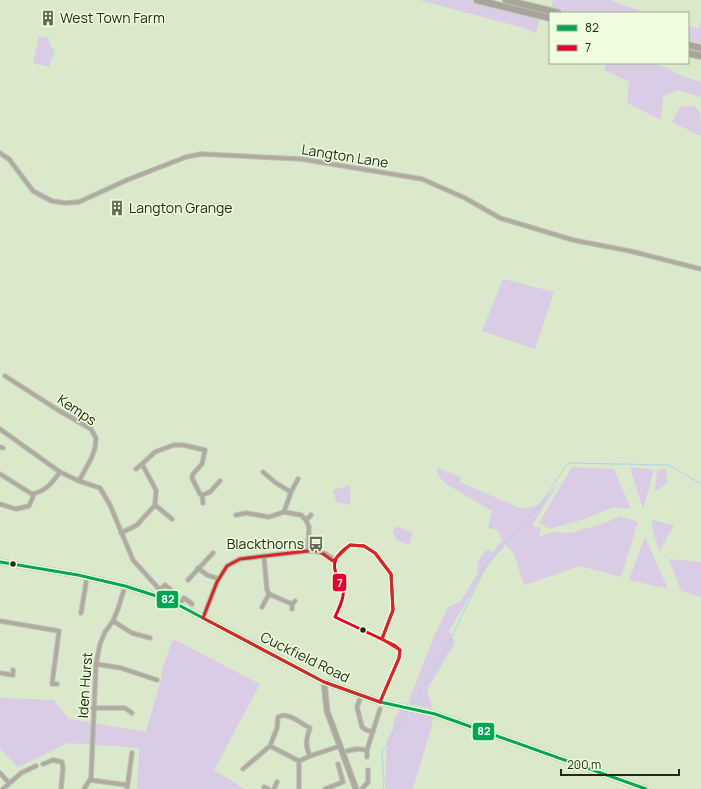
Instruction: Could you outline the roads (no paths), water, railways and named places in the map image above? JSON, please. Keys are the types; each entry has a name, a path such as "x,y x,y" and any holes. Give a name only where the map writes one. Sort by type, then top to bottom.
{"highway":[{"path":"477,0 549,18"},
{"path":"506,0 554,12"},
{"path":"689,45 701,48"},
{"path":"689,52 701,56"}],"street":[{"name":"Langton Lane","path":"0,153 9,159 33,190 52,201 65,203 79,202 127,180 186,157 201,154 301,159 418,178 465,198 500,218 573,240 630,251 701,269"},
{"name":"Kemps","path":"5,376 91,429 96,438 95,448 79,481"},
{"path":"0,429 60,472 79,481 100,488 110,505 133,560 169,600"},
{"path":"136,469 155,452 174,445 183,445 207,451 202,464 192,476 193,481 202,495 203,503"},
{"path":"121,533 137,526 155,505 156,490 142,464"},
{"path":"0,474 32,494 40,492 50,486 60,472"},
{"path":"263,472 276,483 291,492"},
{"path":"284,512 291,492 298,479"},
{"path":"202,495 210,492 218,482"},
{"path":"0,504 16,509 29,506 34,497 32,494"},
{"path":"155,505 172,519"},
{"path":"236,515 246,513 269,517 284,512 301,515 306,520 309,527 308,551"},
{"path":"306,520 311,514"},
{"path":"380,702 399,658 400,650 394,645 335,617 344,591 335,574 335,559 341,551 350,545 364,546 375,553 391,574 394,610 382,639"},
{"path":"203,618 219,579 228,566 240,559 319,551 335,559"},
{"path":"188,580 213,553"},
{"path":"262,607 269,594 264,557"},
{"name":"Cuckfield Road","path":"0,562 54,570 87,577 125,586 169,600 324,682 380,702 410,708 449,719 646,789"},
{"path":"198,568 207,575 219,579"},
{"path":"81,614 87,577"},
{"path":"160,590 165,585 172,590"},
{"name":"Iden Hurst","path":"86,788 90,780 96,664 100,644 105,632 113,621 125,586"},
{"path":"269,594 293,605"},
{"path":"180,605 184,598 192,604"},
{"path":"0,620 60,631 52,684 57,684"},
{"path":"113,621 132,632 150,638"},
{"path":"96,664 121,668 157,680"},
{"path":"0,673 13,675 13,670"},
{"path":"324,682 327,711 356,789"},
{"path":"361,696 357,707 362,727 373,732"},
{"path":"93,708 125,708 132,713"},
{"path":"367,757 367,750 380,709"},
{"path":"243,768 270,746 277,728 278,717 282,715 310,728 306,738 306,748 310,756"},
{"path":"270,746 299,761"},
{"path":"299,761 340,746"},
{"path":"347,751 357,748 367,750"},
{"path":"90,780 127,787 132,753"},
{"path":"43,764 53,760 62,762 63,768 61,789"},
{"path":"299,761 299,789"},
{"path":"338,764 345,787"},
{"path":"3,789 21,773 36,766"},
{"path":"362,789 368,782 368,770"},
{"path":"0,773 9,783"},
{"path":"274,789 277,782"},
{"path":"325,789 343,782"}],"waterway":[{"path":"0,156 11,164 16,171"},
{"path":"26,184 39,197 55,204"},
{"path":"411,707 445,651 486,565 535,511 568,463 669,465 701,484"},
{"path":"383,789 382,752 408,711"}],"place":[{"name":"West Town Farm","path":"48,18"},
{"name":"Langton Grange","path":"117,208"},
{"name":"Blackthorns","path":"316,544"}]}
